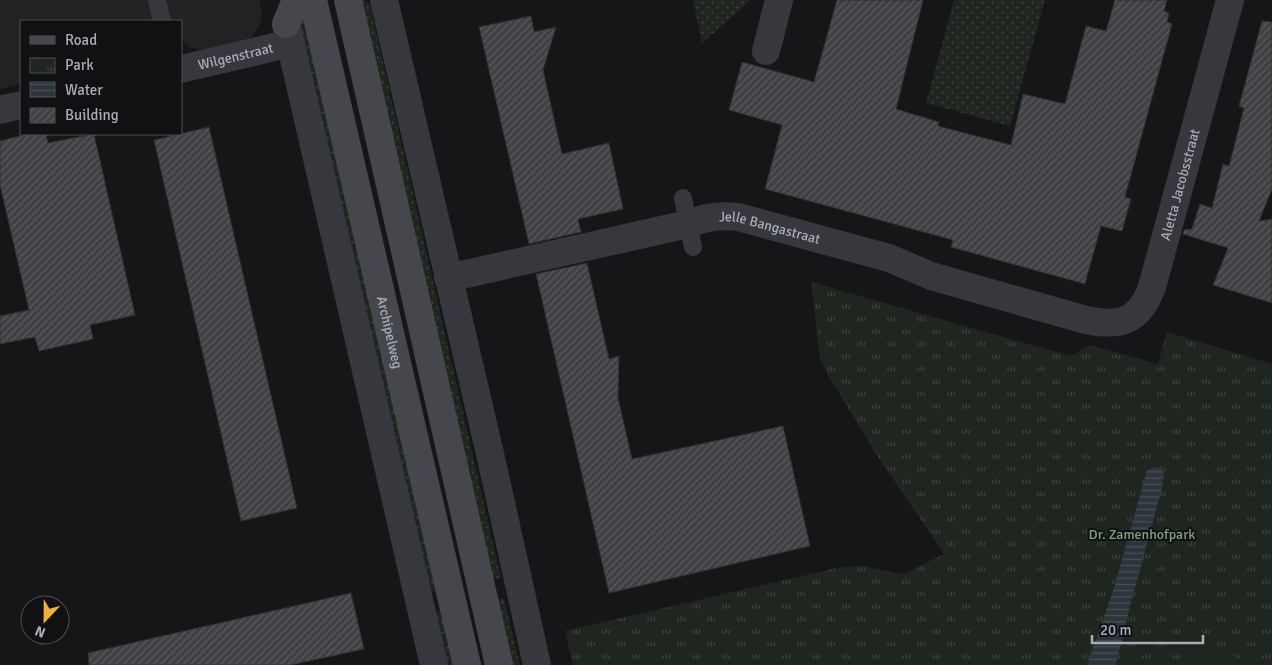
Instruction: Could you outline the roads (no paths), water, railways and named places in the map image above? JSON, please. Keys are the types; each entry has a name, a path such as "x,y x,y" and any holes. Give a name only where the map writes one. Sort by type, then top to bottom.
{"main road":[{"name":"Archipelweg","path":"313,0 467,665"},
{"path":"348,0 499,665"}],"street":[{"path":"384,0 491,458 537,665"},
{"path":"766,52 779,0"},
{"name":"Aletta Jacobsstraat","path":"1086,320 1105,324 1126,320 1135,315 1148,298 1230,0"},
{"path":"291,22 434,665"},
{"name":"Wilgenstraat","path":"182,69 291,22"},
{"path":"0,110 20,105"},
{"name":"Jelle Bangastraat","path":"448,278 708,217 738,218 888,258 931,276 1086,320"}],"lane":[{"path":"157,0 162,20"}],"water":[{"path":"1154,467 1162,469 1164,474 1162,488 1116,665 1087,665 1114,588 1147,470"}],"park label":[{"name":"Dr. Zamenhofpark","path":"1142,534"}]}
